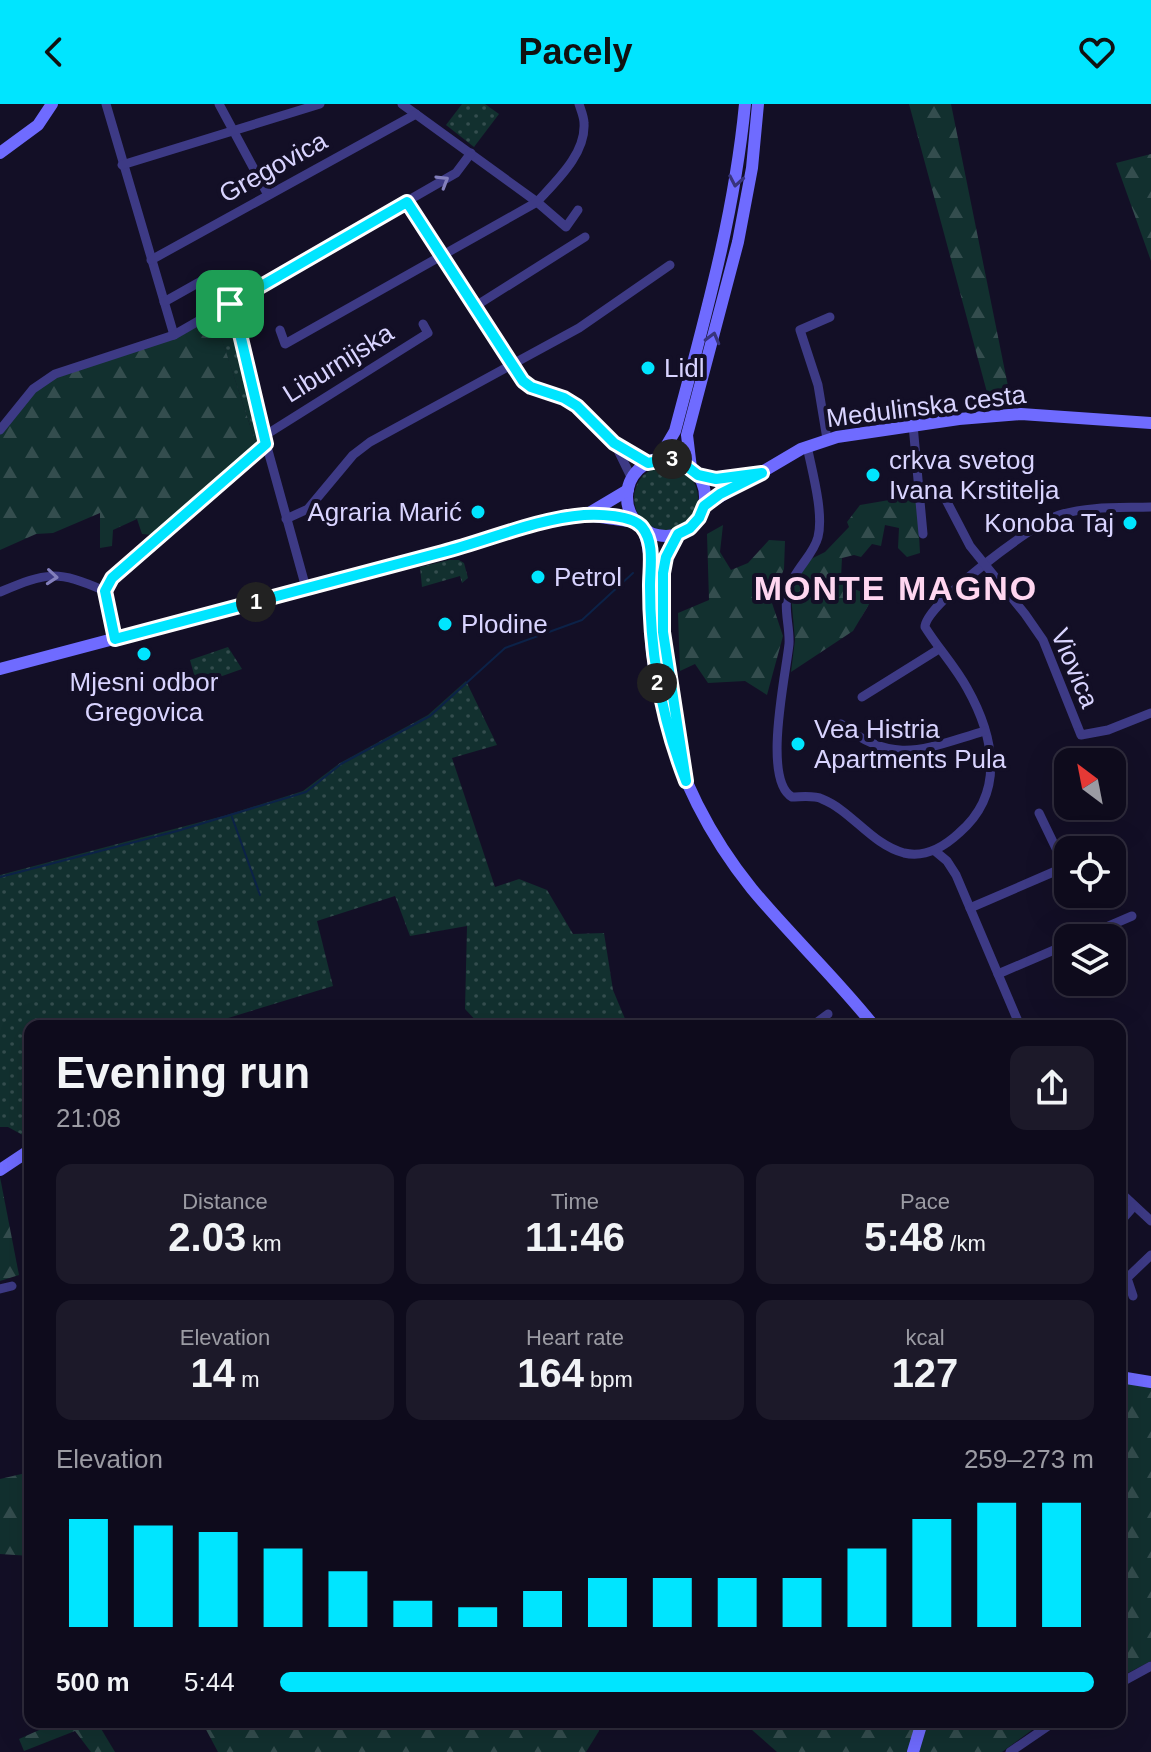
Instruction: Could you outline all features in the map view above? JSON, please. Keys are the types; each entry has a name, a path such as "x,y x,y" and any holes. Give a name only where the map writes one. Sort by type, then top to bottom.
{"main road":[{"path":"0,153 38,125 52,104"},
{"path":"586,515 630,484 653,461 675,431 726,235 739,167 745,104"},
{"path":"0,669 549,521 586,515 640,526 666,536 690,528 704,506 703,485 695,472 687,435 738,242 752,168 758,104"},
{"name":"Medulinska cesta","path":"704,506 807,446 827,439 913,425 1038,413 1151,423"},
{"path":"653,461 681,462 695,472 730,478 762,473"},
{"path":"630,484 628,507 640,526 651,561 650,627 655,675 668,731 686,781 715,836 741,873 869,1020"},
{"path":"678,534 666,557 663,573 663,632 686,781"},
{"path":"0,1170 24,1154"},
{"path":"1126,1378 1151,1382"},
{"path":"913,1752 920,1728"}],"street":[{"path":"106,104 174,335"},
{"path":"219,104 268,195"},
{"path":"402,104 537,202 566,227 578,210"},
{"path":"280,330 285,344 537,202 560,176 579,147 584,124 579,104"},
{"path":"122,165 314,105"},
{"name":"Gregovica","path":"151,260 416,114"},
{"path":"0,430 33,389 55,374 174,335 456,173 471,153"},
{"path":"407,202 523,381 577,406 614,443 653,461"},
{"path":"474,307 585,237"},
{"path":"286,519 308,509 353,455 370,442 579,328 670,265"},
{"path":"164,302 205,279"},
{"path":"230,304 235,313 265,440 306,588"},
{"path":"827,439 818,385 800,330 830,317"},
{"name":"Liburnijska","path":"105,591 125,564 265,440 428,333 423,324"},
{"path":"913,425 923,534"},
{"path":"614,443 630,484"},
{"path":"807,446 819,527 818,538 792,577 786,598 789,642 776,743 783,787 792,797 824,799 875,838 905,853 935,851 967,827 986,800 990,776 985,731 967,687 924,624 933,610 985,564 1054,516 1081,509 1151,507"},
{"name":"Viovica","path":"946,500 965,539 1043,640 1081,735 1108,730 1151,713"},
{"path":"0,592 39,575 84,582 105,591 115,639"},
{"path":"862,697 939,649"},
{"path":"841,724 860,739 880,748 909,751 985,731"},
{"path":"970,908 1065,867 1039,813"},
{"path":"935,851 947,861 956,875 1017,1020"},
{"path":"1113,924 1132,916"},
{"path":"998,974 1054,950"},
{"path":"820,1020 828,1014"},
{"path":"1126,1198 1151,1221"},
{"path":"1126,1215 1134,1206"},
{"path":"1133,1296 1127,1278 1151,1255"},
{"path":"0,1289 12,1286"},
{"path":"1126,1680 1151,1666"},
{"path":"1010,1752 1045,1728"}],"green space":[{"path":"462,104 485,104 499,114 474,147 446,125"},
{"path":"909,104 951,104 1010,396 988,396"},
{"path":"1151,154 1151,261 1116,163"},
{"path":"230,304 264,436 257,447 213,313"},
{"path":"215,318 257,447 153,535 142,534 137,519 113,530 112,546 100,548 100,513 53,533 36,534 0,550 0,430 16,407 55,374 168,337"},
{"path":"660,466 672,466 689,475 696,486 696,510 689,521 672,530 660,530 648,525 639,516 634,504 634,492 639,480 648,471"},
{"path":"901,498 917,499 920,553 907,557 898,548 899,528 885,525 881,546 872,544 861,557 842,558 841,577 851,588 874,596 853,631 791,672 795,640 791,595 796,574 809,560 825,552 849,527 847,522 860,505"},
{"path":"723,525 720,552 731,570 748,563 769,540 785,541 784,569 771,600 783,636 767,695 745,681 708,683 695,664 680,671 678,613 709,600 707,534"},
{"path":"449,560 464,563 468,578 462,583 460,576 422,587 420,567"},
{"path":"228,647 242,669 197,685 190,660"},
{"path":"466,681 497,745 452,758 495,887 519,879 547,890 573,934 604,933 613,990 626,1020 475,1020 465,1009 467,926 410,936 395,896 317,921 333,986 222,1020 24,1020 24,1136 8,1127 0,1127 0,875 227,815 303,791 340,763 428,715"},
{"path":"0,1177 19,1275 0,1281"},
{"path":"1126,1383 1151,1388 1151,1661 1126,1674"},
{"path":"24,1473 24,1556 0,1554 0,1479"},
{"path":"44,1728 101,1728 115,1752 91,1752 75,1731 24,1751 19,1739"},
{"path":"205,1728 599,1728 586,1752 218,1752"},
{"path":"750,1728 1035,1728 1002,1752 777,1752"}],"waterway":[{"path":"0,877 177,831 306,792 341,764 430,716 505,648 582,620 633,573"},
{"path":"232,817 260,895"}],"place":[{"name":"Lidl","path":"648,368"},
{"name":"crkva svetog Ivana Krstitelja","path":"873,475"},
{"name":"Agraria Marić","path":"478,512"},
{"name":"Konoba Taj","path":"1130,523"},
{"name":"Petrol","path":"538,577"},
{"name":"Plodine","path":"445,624"},
{"name":"Mjesni odbor Gregovica","path":"144,654"},
{"name":"Vea Histria Apartments Pula","path":"798,744"}],"district":[{"name":"MONTE MAGNO","path":"896,588"}],"route":[{"path":"407,202 523,381 577,406 614,443 648,463 670,459 681,462 698,475 716,479 762,473 720,494 704,506 690,528 678,534 666,557 663,632 686,781 668,731 655,675 650,627 650,549 643,529 636,522 628,520 586,515 549,521 115,639 105,591 112,578 266,444 260,410 230,304 407,202"}]}
